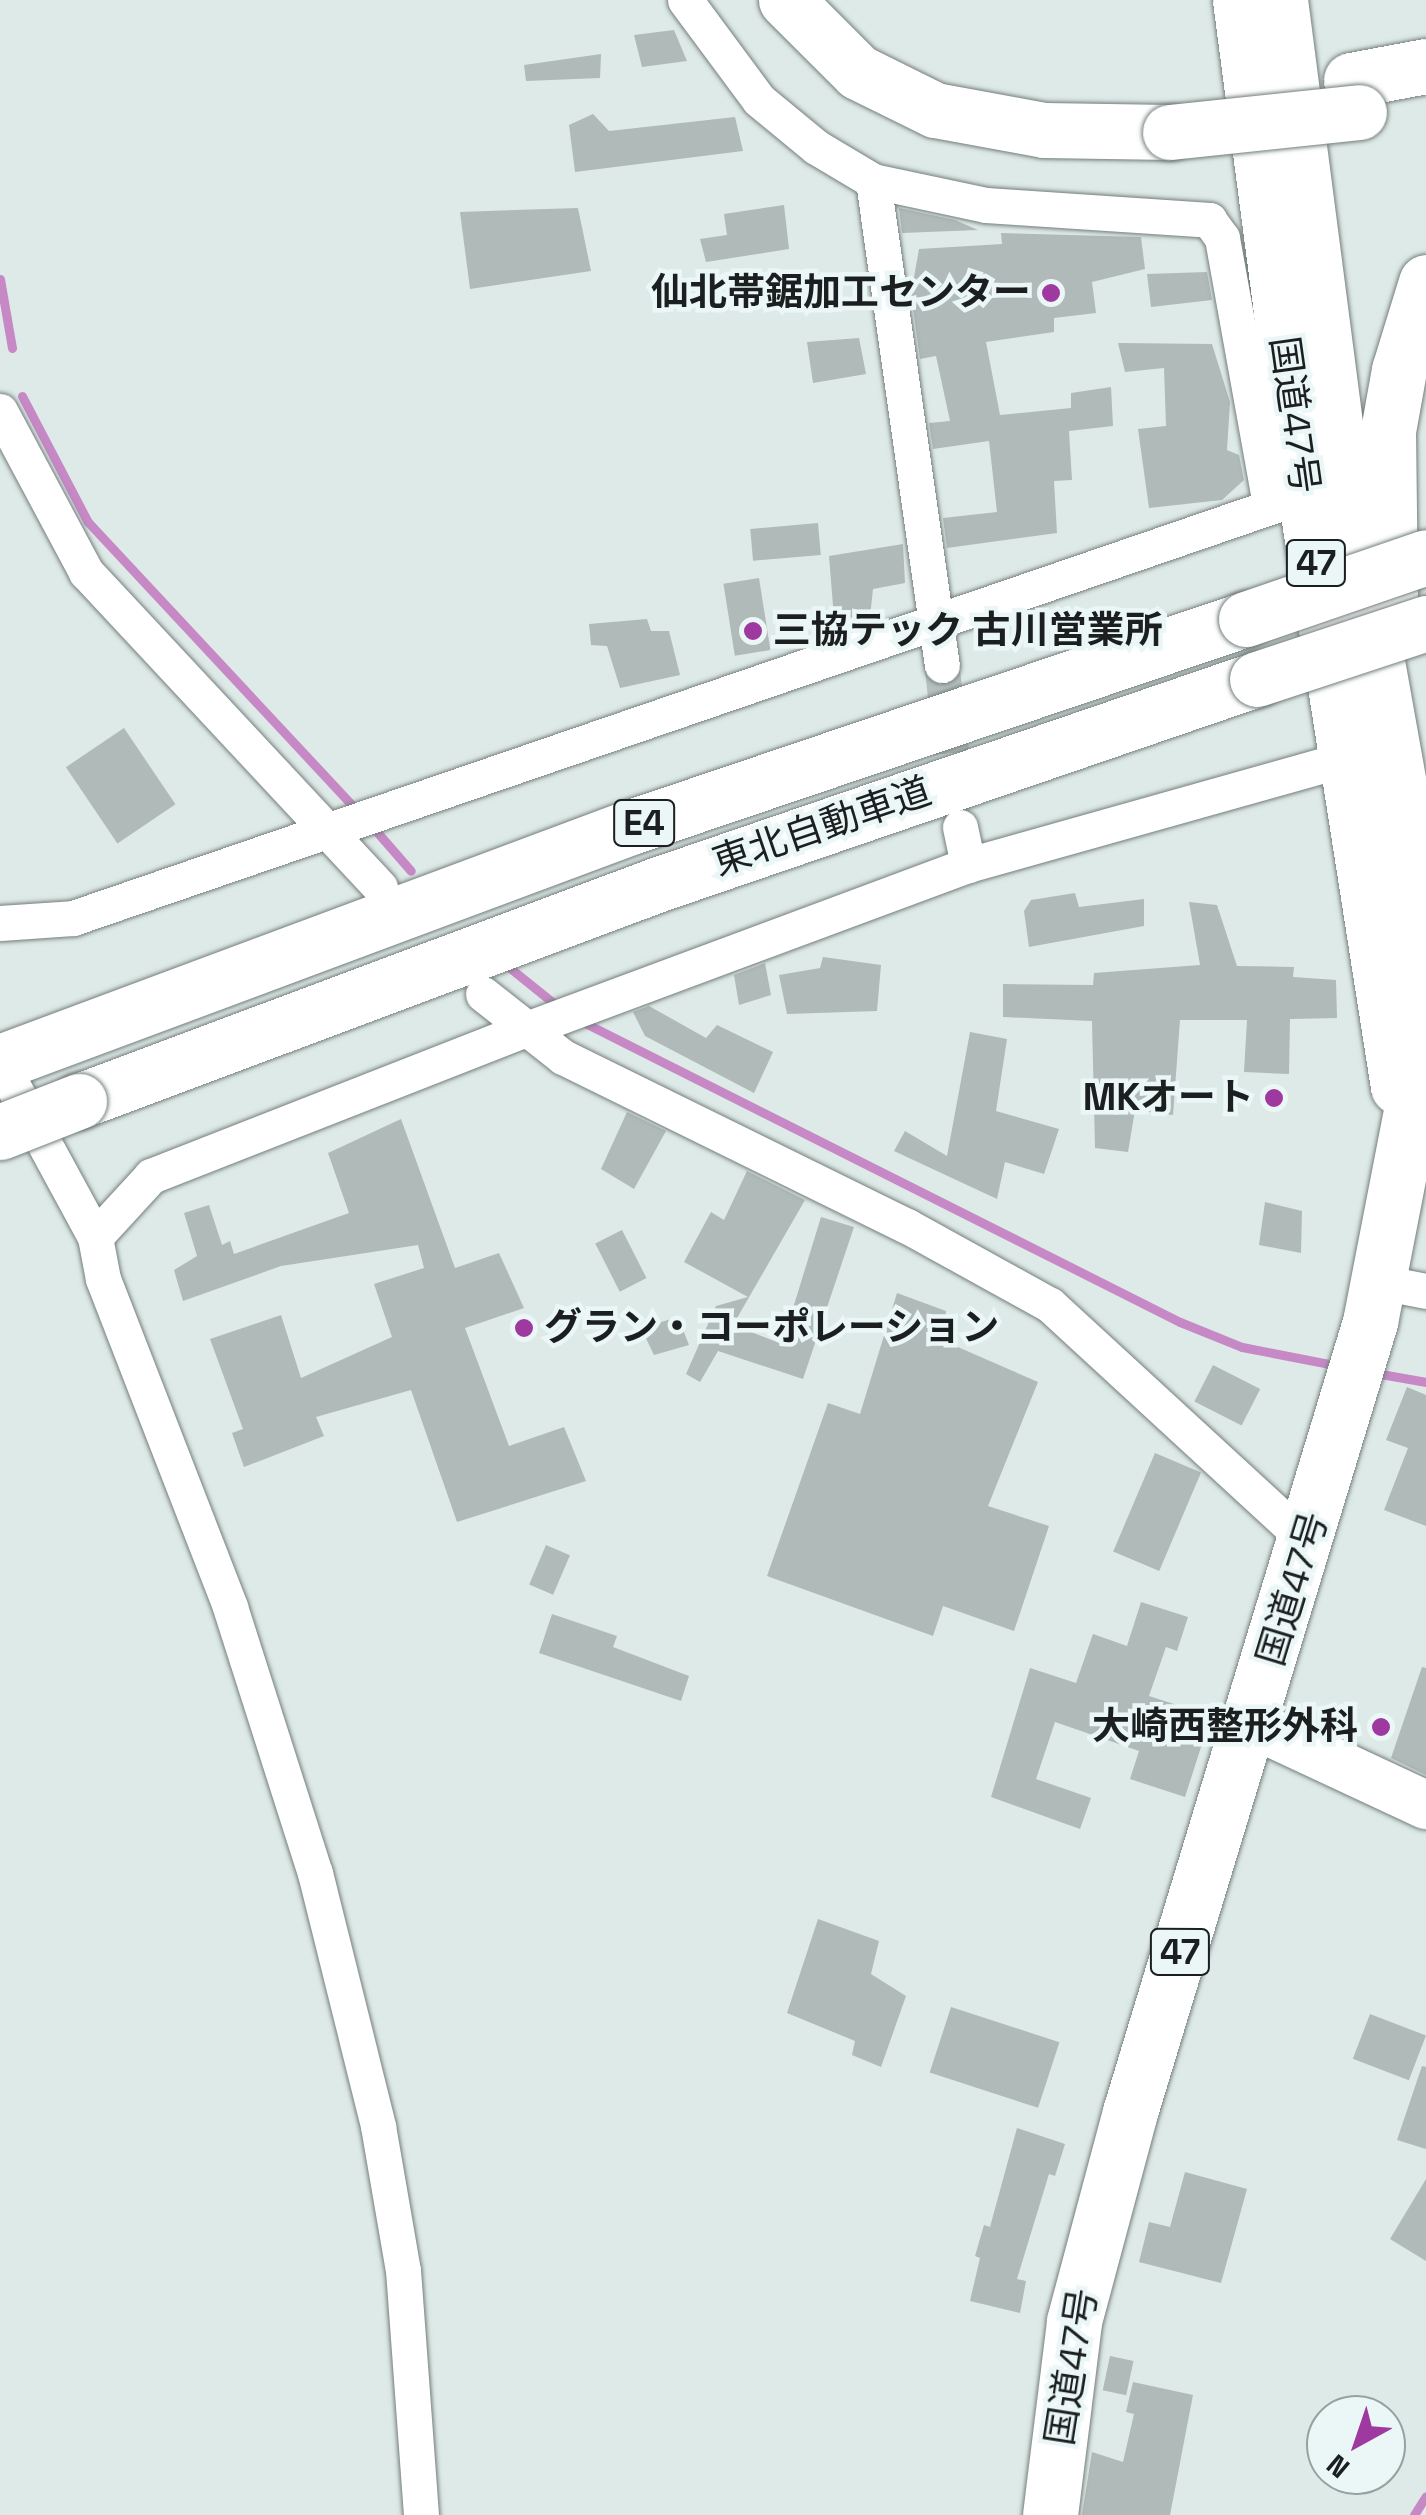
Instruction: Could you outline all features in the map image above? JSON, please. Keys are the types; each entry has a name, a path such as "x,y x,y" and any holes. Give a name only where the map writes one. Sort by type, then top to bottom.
{"highway":[{"path":"786,0 858,72 935,110 1044,130 1355,96 1426,96"},
{"path":"825,0 900,61 944,78 1170,115"},
{"path":"1218,0 1260,178"},
{"name":"国道47号","path":"1240,0 1288,500 1348,758 1416,1126"},
{"name":"国道47号","path":"1280,0 1334,418 1426,936"},
{"path":"1355,96 1426,66"},
{"path":"1385,704 1388,432 1402,355 1426,282"},
{"name":"東北自動車道","path":"16,1055 631,827 1426,557"},
{"name":"東北自動車道","path":"0,1132 656,885 1426,622"},
{"name":"国道47号","path":"1050,2515 1074,2321 1130,2112 1308,1542 1347,1397 1392,1298 1416,1126 1426,964"}],"street":[{"path":"0,923 73,918 1288,500 1222,238 1209,220 986,205 873,180 816,148 758,100 685,0"},
{"path":"873,180 942,664"},
{"path":"0,411 54,522 86,572 353,824 380,887"},
{"path":"96,1237 151,1176 554,1020 968,865 1348,758"},
{"path":"960,827 968,865"},
{"path":"483,994 554,1020"},
{"path":"554,1020 563,1056 907,1226 1050,1305 1308,1542"},
{"path":"16,1055 96,1237 104,1279 230,1606 315,1873 378,2126 400,2252 421,2515"},
{"path":"1252,1724 1426,1804"}],"building":[{"path":"674,30 687,61 642,67 634,35"},
{"path":"601,54 600,78 526,81 524,65"},
{"path":"593,114 609,131 735,117 743,151 575,172 569,125"},
{"path":"784,205 789,249 706,262 700,239 727,235 724,214"},
{"path":"578,208 591,271 470,289 460,212"},
{"path":"899,208 955,220 978,230 902,233"},
{"path":"1001,233 1141,237 1145,269 1092,282 1096,313 1054,318 1054,332 986,342 1000,415 1071,408 1071,393 1111,387 1113,426 1069,431 1072,480 1054,481 1057,533 947,548 943,518 997,512 989,441 933,449 929,423 950,421 936,356 920,359 911,294 919,249 1002,244"},
{"path":"1207,272 1212,300 1151,307 1147,274"},
{"path":"859,338 866,374 813,383 807,342"},
{"path":"1118,343 1212,344 1230,402 1227,450 1239,455 1244,480 1222,500 1149,508 1138,429 1166,426 1164,368 1125,372"},
{"path":"818,523 821,555 753,561 750,529"},
{"path":"903,544 905,583 873,589 870,617 834,618 829,556"},
{"path":"759,578 770,650 735,656 723,584"},
{"path":"647,619 651,631 669,631 680,675 620,688 607,646 591,645 589,624"},
{"path":"124,728 175,804 117,843 66,767"},
{"path":"1075,893 1079,907 1144,899 1144,926 1029,947 1024,911 1031,900"},
{"path":"1189,902 1217,905 1237,966 1294,967 1293,977 1336,980 1337,1018 1290,1019 1289,1074 1244,1072 1247,1020 1180,1020 1173,1115 1135,1110 1128,1152 1095,1148 1092,1021 1003,1017 1003,984 1093,985 1094,973 1200,965"},
{"path":"823,957 881,965 877,1011 787,1014 779,975 820,968"},
{"path":"765,963 771,995 739,1005 734,975"},
{"path":"649,1006 706,1038 717,1025 773,1052 754,1093 645,1036 633,1012"},
{"path":"970,1032 1007,1039 996,1111 1059,1129 1044,1174 1005,1162 997,1199 894,1151 905,1131 947,1156"},
{"path":"627,1112 666,1131 634,1189 601,1169"},
{"path":"401,1119 455,1268 499,1253 524,1308 465,1328 509,1446 564,1427 586,1481 457,1522 411,1390 316,1417 324,1436 244,1467 232,1433 243,1429 210,1339 281,1315 301,1378 392,1337 374,1284 424,1268 418,1245 281,1266 183,1301 174,1270 197,1256 184,1213 209,1205 222,1245 230,1241 234,1254 349,1213 328,1153"},
{"path":"747,1171 805,1200 733,1325 782,1344 821,1217 854,1227 803,1379 718,1351 700,1382 686,1374 716,1306 748,1297 684,1262 711,1212 724,1220"},
{"path":"1265,1202 1302,1211 1301,1253 1259,1245"},
{"path":"622,1230 647,1278 620,1292 595,1244"},
{"path":"897,1293 946,1311 944,1341 1038,1382 988,1506 1049,1526 1014,1631 943,1606 933,1636 767,1576 828,1403 860,1414"},
{"path":"678,1317 689,1345 654,1355 641,1328"},
{"path":"1213,1365 1260,1389 1242,1426 1194,1402"},
{"path":"1407,1387 1426,1395 1426,1526 1384,1510 1408,1448 1386,1440"},
{"path":"1155,1453 1201,1473 1159,1571 1113,1551"},
{"path":"546,1545 570,1555 553,1595 529,1585"},
{"path":"1141,1602 1188,1617 1177,1651 1166,1647 1149,1696 1211,1716 1185,1797 1130,1779 1139,1751 1055,1722 1036,1779 1091,1798 1080,1829 991,1797 1030,1668 1076,1683 1093,1634 1127,1646"},
{"path":"552,1614 617,1636 613,1647 689,1676 681,1701 539,1653"},
{"path":"1422,1667 1426,1668 1426,1775 1391,1758"},
{"path":"818,1919 879,1941 871,1974 906,1996 881,2067 852,2055 855,2041 787,2013"},
{"path":"951,2007 1059,2042 1038,2108 930,2073"},
{"path":"1370,2014 1426,2035 1409,2080 1353,2059"},
{"path":"1422,2066 1426,2067 1426,2149 1397,2140"},
{"path":"1017,2128 1065,2144 1055,2176 1049,2174 1017,2279 1026,2281 1020,2313 970,2301 980,2258 975,2256 984,2225 990,2227"},
{"path":"1185,2172 1247,2189 1221,2283 1139,2262 1149,2222 1170,2227"},
{"path":"1426,2179 1426,2261 1390,2239"},
{"path":"1110,2356 1133,2361 1126,2395 1103,2390"},
{"path":"1133,2382 1193,2395 1170,2515 1082,2515 1092,2452 1123,2462 1134,2414 1126,2412"}],"waterway":[{"path":"0,279 12,348"},
{"path":"22,396 88,522 359,813"},
{"path":"370,824 411,871"},
{"path":"505,964 557,1006"},
{"path":"579,1020 1180,1322 1242,1347 1340,1366"},
{"path":"1375,1373 1426,1382"},
{"path":"1414,2515 1426,2496"}],"tunnel":[{"path":"942,665 957,801"}],"place":[{"name":"仙北帯鋸加工センター","path":"1051,293"},
{"name":"三協テック 古川営業所","path":"753,631"},
{"name":"MKオート","path":"1274,1098"},
{"name":"グラン・コーポレーション","path":"524,1328"},
{"name":"大崎西整形外科","path":"1381,1727"}]}
